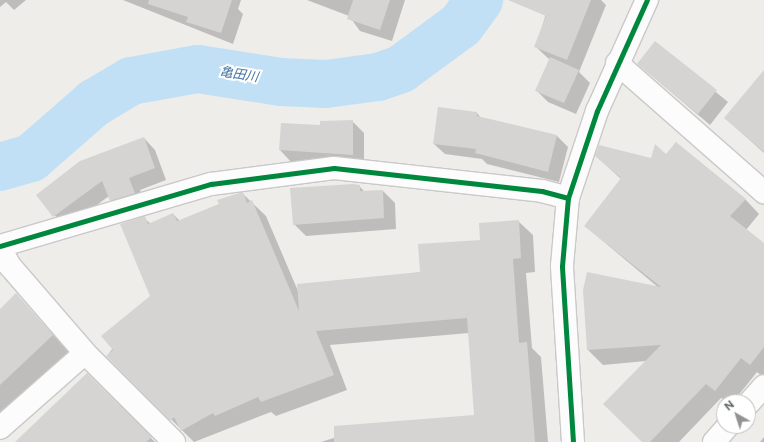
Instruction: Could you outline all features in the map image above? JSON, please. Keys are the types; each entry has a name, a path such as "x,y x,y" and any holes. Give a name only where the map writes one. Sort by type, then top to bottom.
{"street":[{"path":"573,442 562,266 568,198 578,162 617,63 647,0"},
{"path":"617,63 764,192"},
{"path":"174,442 85,353 10,266 0,247 211,184 334,168 542,191 568,198"},
{"path":"0,428 85,353"},
{"path":"756,395 764,386"},
{"path":"714,442 721,434"}],"building":[{"path":"149,0 232,0 221,33 186,22 188,17 148,4"},
{"path":"353,0 390,0 380,30 347,19"},
{"path":"508,0 591,0 567,60 534,47 546,16"},
{"path":"655,41 717,90 698,114 637,64"},
{"path":"550,57 579,70 564,103 535,91"},
{"path":"764,70 764,152 724,118"},
{"path":"438,107 477,112 477,116 557,135 548,172 475,153 476,149 433,144"},
{"path":"353,120 353,155 279,150 281,123 320,125 320,121"},
{"path":"144,137 155,168 129,178 135,193 110,201 102,181 53,217 36,195 80,161"},
{"path":"676,142 746,199 730,216 764,243 764,347 750,365 741,358 715,391 706,384 650,442 642,442 603,404 661,345 587,350 583,290 587,272 661,287 584,226 621,178 595,156 599,145 651,158 655,144 666,154"},
{"path":"353,184 360,185 360,191 383,190 384,218 293,225 290,188"},
{"path":"243,192 247,203 252,200 299,311 297,284 420,272 418,244 480,240 479,223 519,220 521,258 513,259 519,343 527,342 535,442 334,442 334,426 474,415 467,318 316,331 334,375 261,402 258,397 215,416 213,413 181,431 174,417 170,421 106,356 113,350 101,336 150,296 120,224 145,216 148,224 173,213 177,221 219,204 217,200"},
{"path":"16,293 53,335 0,385 0,309"},
{"path":"87,373 152,437 146,442 15,442"}],"waterway":[{"name":"亀田川","path":"0,167 31,158 94,103 131,81 198,69 281,82 326,84 378,77 401,69 461,25 479,0"}],"cycle path":[{"path":"573,442 562,266 568,198 597,111 647,0"},
{"path":"0,246 211,184 334,168 542,191 568,198"}]}
